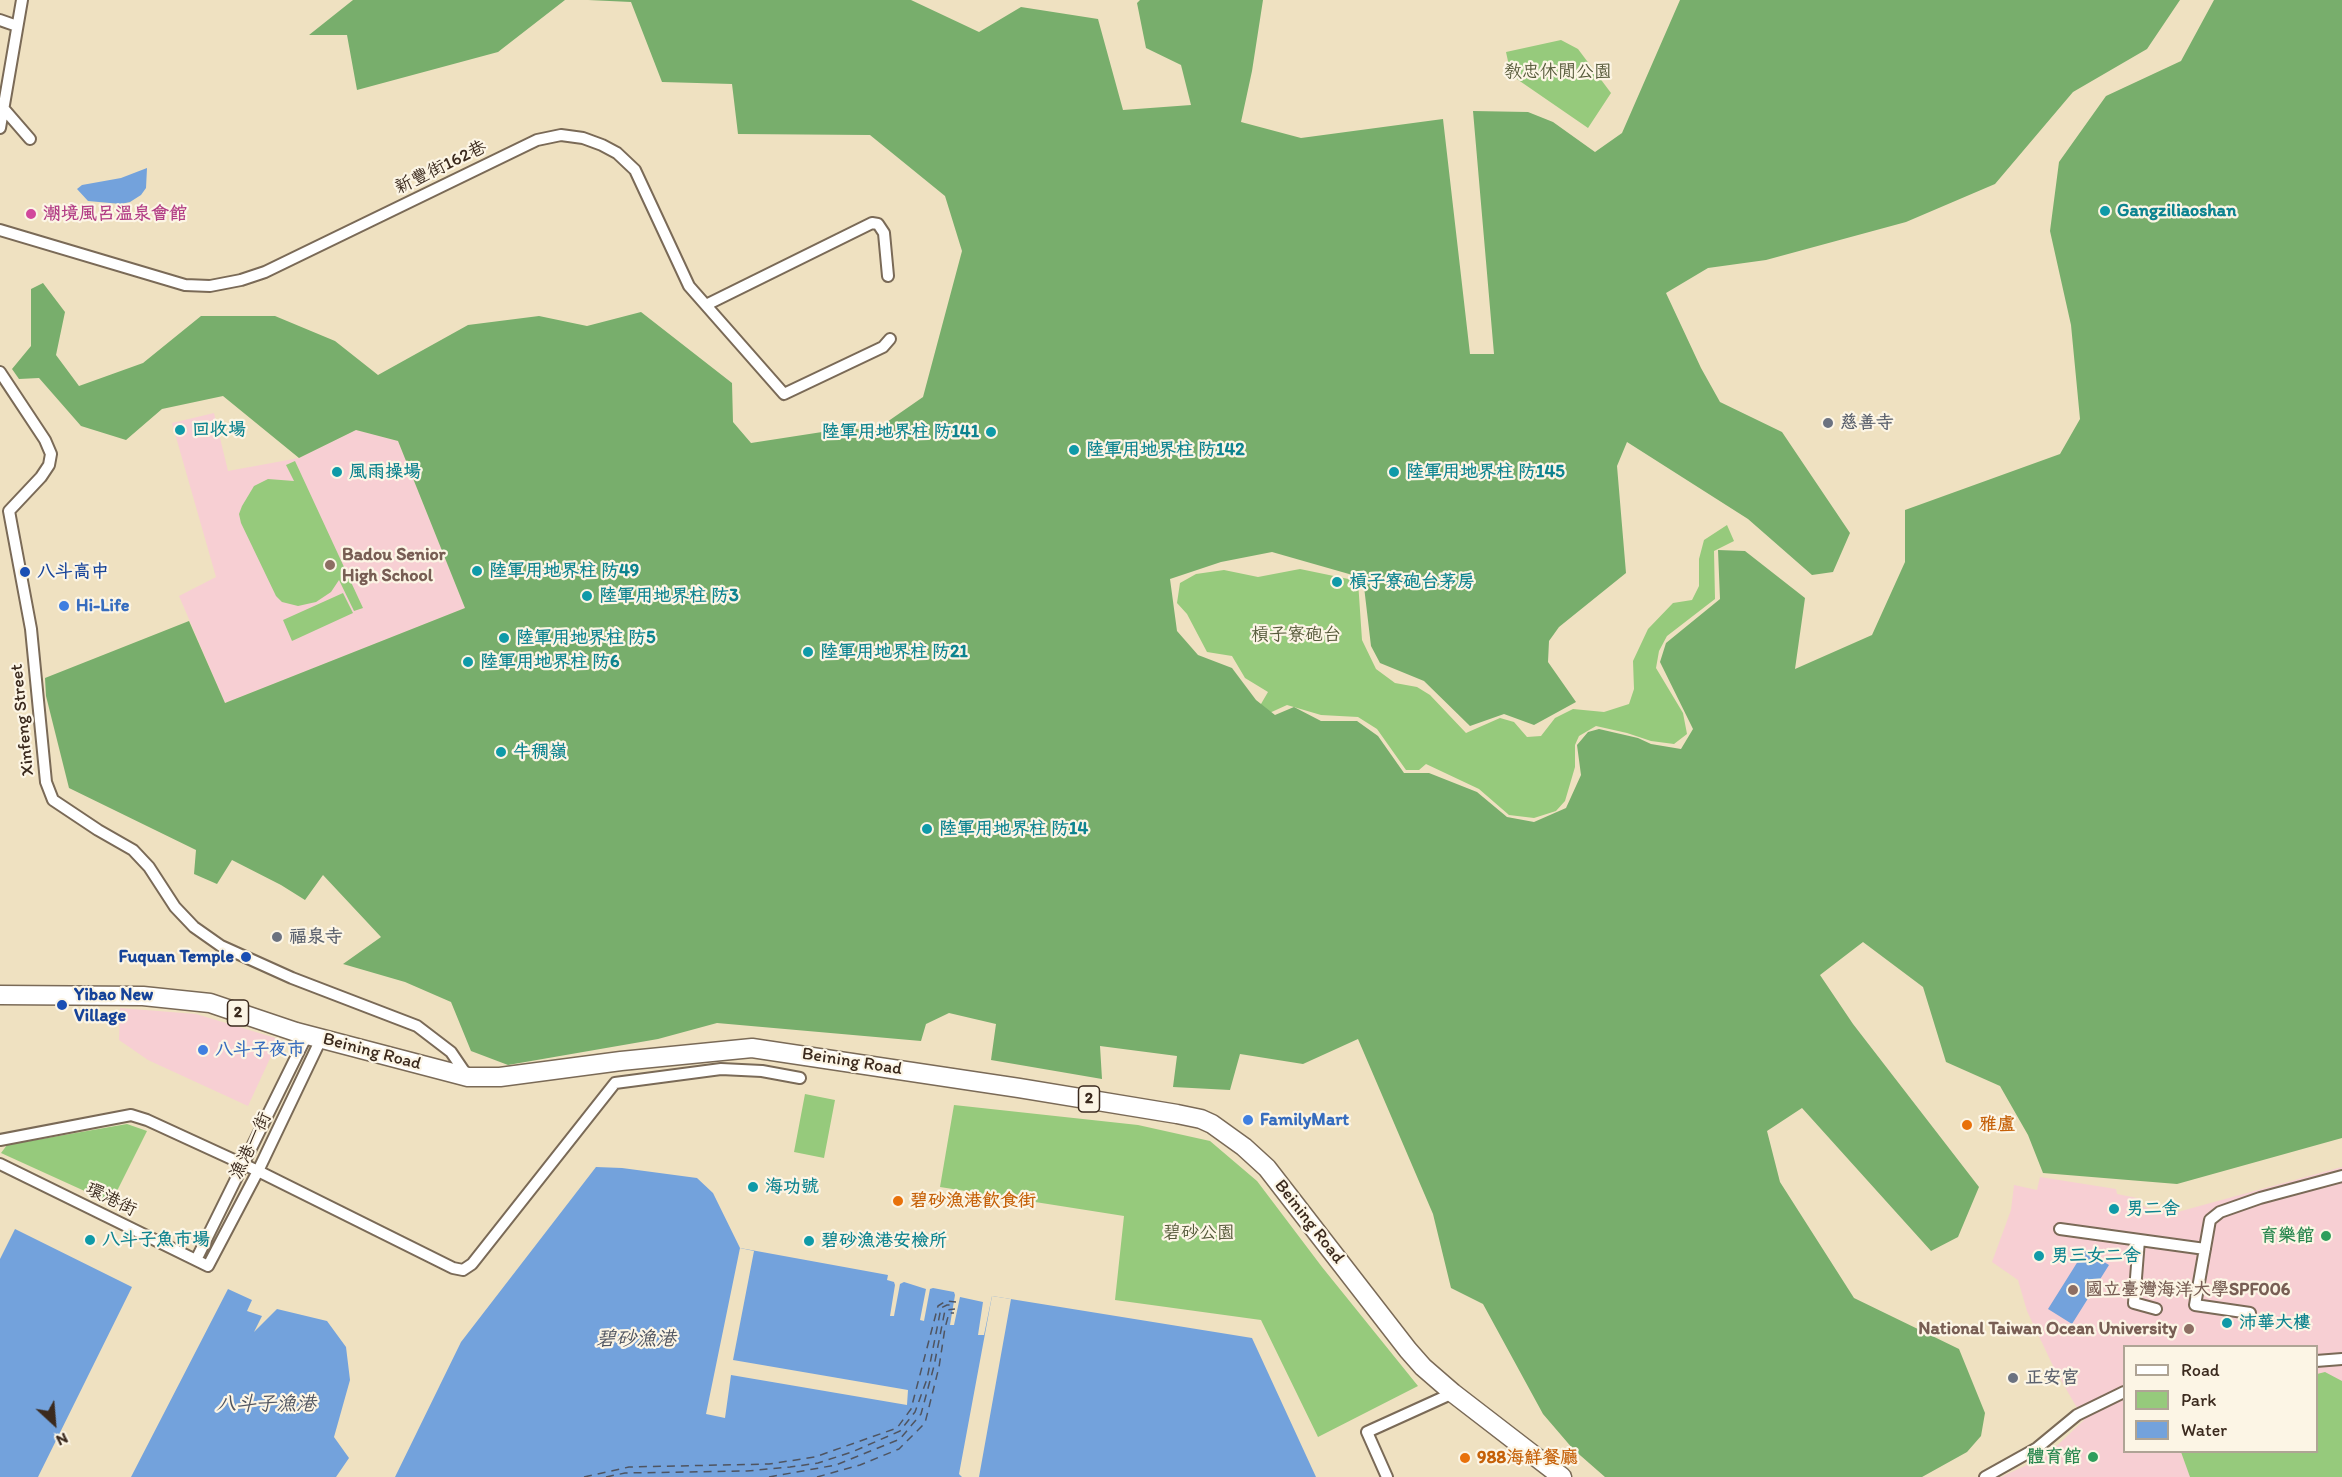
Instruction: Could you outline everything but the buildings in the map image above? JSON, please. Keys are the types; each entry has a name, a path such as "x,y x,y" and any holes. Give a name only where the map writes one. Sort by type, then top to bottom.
{"main road":[{"name":"Beining Road","path":"0,995 143,996 210,1003 314,1037 468,1077 500,1077 729,1048 752,1048 1019,1088 1201,1119 1212,1124 1244,1147 1267,1168 1407,1350 1453,1393 1562,1477"}],"street":[{"path":"0,128 22,0"},
{"path":"0,20 17,26"},
{"path":"4,109 30,139"},
{"name":"新豐街162巷","path":"0,230 185,285 210,286 241,280 265,272 537,140 561,135 583,138 610,149 635,170 689,286 784,394 883,347 890,339"},
{"path":"706,304 872,223 878,224 884,233 888,276"},
{"name":"Xinfeng Street","path":"0,372 45,440 51,454 49,465 41,477 9,511 32,629 46,782 53,800 133,850 149,867 175,907 194,927 221,946 292,978 417,1026 452,1052 468,1077"},
{"name":"漁港一街","path":"196,1260 242,1165 314,1037"},
{"name":"漁港一街","path":"208,1266 258,1171 314,1037"},
{"path":"0,1140 132,1115 258,1171 453,1268 463,1270 472,1264 615,1083 721,1069 762,1071 800,1078"},
{"name":"環港街","path":"0,1164 208,1266"},
{"path":"2250,1313 2196,1305 2210,1220 2220,1212 2260,1198 2342,1176"},
{"path":"2060,1229 2205,1249"},
{"path":"2139,1240 2134,1303 2156,1309"},
{"path":"2318,1361 2342,1359"},
{"path":"1985,1477 2037,1448 2078,1415 2123,1392"},
{"path":"1388,1477 1367,1432 1453,1393"}],"shaded area":[{"name":"Badou Senior High School","path":"214,413 228,471 299,458 356,430 398,441 465,608 225,703 179,596 216,577 172,423"},
{"name":"八斗子夜市","path":"120,1008 196,1014 279,1039 248,1106 148,1060 119,1040"},
{"name":"National Taiwan Ocean University","path":"2342,1167 2342,1477 2001,1477 2046,1456 2084,1420 2054,1368 2027,1311 2018,1280 1992,1262 2011,1210 2014,1185 2037,1190 2040,1177 2116,1189 2117,1194 2142,1199 2142,1205 2174,1213"}],"green space":[{"path":"353,0 565,0 498,52 357,90 347,35 309,35"},
{"path":"588,0 911,0 979,32 1021,7 1098,19 1123,110 1191,105 1181,65 1146,48 1137,3 1140,0 1263,0 1241,122 1301,138 1443,119 1470,354 1494,354 1473,111 1528,112 1553,122 1595,152 1622,133 1680,0 2180,0 2147,49 2073,92 1995,184 1906,222 1766,260 1708,268 1666,293 1701,368 1720,402 1782,432 1850,533 1833,572 1812,575 1748,519 1627,442 1617,466 1626,573 1559,627 1549,641 1548,662 1576,702 1534,725 1504,714 1470,726 1424,681 1380,663 1371,646 1363,578 1272,552 1221,562 1170,579 1177,631 1198,655 1232,668 1256,700 1275,715 1294,707 1321,721 1357,721 1378,736 1404,773 1429,773 1477,792 1507,817 1534,822 1566,808 1581,775 1577,745 1588,732 1599,729 1638,738 1651,744 1681,749 1693,729 1660,662 1666,643 1720,599 1718,550 1745,551 1805,598 1795,669 1872,635 1905,562 1905,510 2060,454 2080,419 2071,325 2050,231 2059,162 2106,96 2181,61 2214,0 2342,0 2342,1138 2177,1184 2043,1173 2028,1135 2000,1086 1946,1062 1923,987 1863,942 1820,975 1853,1024 1979,1187 1958,1237 1931,1251 1802,1108 1767,1131 1780,1182 1854,1298 1959,1349 1985,1413 1981,1436 1967,1452 1922,1477 1605,1477 1573,1449 1543,1414 1483,1304 1451,1288 1433,1214 1358,1039 1303,1064 1240,1054 1230,1090 1173,1087 1177,1056 1100,1046 1102,1079 991,1060 996,1024 949,1013 926,1024 921,1041 717,1023 658,1039 508,1065 471,1051 451,1002 405,982 343,964 381,937 323,875 305,900 232,860 217,884 194,874 196,850 69,788 46,696 45,678 189,621 225,703 465,608 398,441 356,430 299,458 223,396 162,409 126,440 81,426 39,378 19,379 12,369 31,346 31,289 43,283 65,312 56,355 79,386 143,363 201,316 275,316 335,341 378,375 468,325 539,316 587,326 641,312 732,383 733,422 751,443 848,428 874,431 923,397 962,251 945,196 870,135 738,134 732,84 662,82 631,2"},
{"name":"教忠休閒公園","path":"1561,40 1578,49 1611,93 1588,128 1511,75 1506,52"},
{"path":"295,461 363,608 354,611 339,580 331,592 316,602 298,606 282,602 276,596 241,523 239,514 254,486 268,479 294,481 286,465"},
{"name":"槓子寮砲台","path":"1727,525 1734,541 1714,551 1715,599 1667,636 1659,651 1656,668 1683,713 1687,734 1674,744 1651,741 1596,726 1579,736 1575,745 1575,767 1565,801 1556,811 1534,818 1509,815 1479,789 1426,764 1419,770 1406,770 1377,729 1358,717 1321,715 1287,705 1265,715 1237,745 1268,692 1245,678 1232,656 1207,652 1187,614 1177,603 1180,583 1196,574 1224,570 1258,577 1300,569 1358,581 1362,640 1376,669 1395,683 1417,687 1430,695 1466,733 1500,718 1514,722 1527,737 1541,736 1555,718 1573,709 1604,712 1629,704 1634,689 1633,661 1648,629 1673,603 1692,600 1699,586 1699,559 1704,540"},
{"path":"343,593 353,613 292,641 283,620"},
{"path":"805,1094 835,1100 824,1158 794,1152"},
{"name":"碧砂公園","path":"954,1105 1138,1125 1210,1141 1257,1181 1322,1267 1418,1386 1318,1437 1261,1320 1115,1300 1124,1216 940,1187"},
{"path":"127,1124 147,1131 111,1203 1,1153 7,1145"},
{"path":"2325,1372 2342,1381 2342,1477 2190,1477 2181,1453 2318,1453 2318,1374"}],"water":[{"path":"147,168 146,188 141,195 130,202 121,204 88,201 77,189 82,185 121,178"},
{"name":"碧砂漁港","path":"596,1167 622,1168 697,1178 713,1193 740,1248 888,1275 887,1280 894,1282 895,1285 890,1316 894,1316 900,1284 904,1282 926,1289 920,1320 924,1321 930,1289 933,1288 954,1292 950,1325 954,1325 960,1297 983,1302 978,1335 984,1335 992,1296 1252,1338 1316,1477 395,1477 461,1342"},
{"path":"15,1229 132,1287 38,1477 0,1477 0,1259"},
{"path":"2085,1250 2109,1265 2072,1324 2048,1309"},
{"name":"八斗子漁港","path":"228,1289 252,1300 247,1311 262,1316 254,1332 277,1309 327,1321 346,1347 350,1380 334,1437 349,1458 336,1477 131,1477"}],"pier":[{"path":"740,1248 754,1251 733,1360 908,1390 907,1405 731,1375 725,1418 706,1414"},
{"path":"992,1296 1011,1299 979,1477 962,1477 959,1474"}],"ferry route":[{"path":"584,1477 629,1467 769,1464 815,1457 897,1428 911,1409 938,1306 946,1301 956,1302"},
{"path":"606,1477 625,1473 747,1471 818,1463 852,1452 900,1431 915,1412 927,1379 941,1308 955,1305"},
{"path":"769,1477 836,1465 900,1439 921,1414 934,1366 945,1310 955,1309"},
{"path":"817,1477 860,1465 899,1449 925,1423 939,1367 945,1328 949,1313 954,1313"}],"place":[{"name":"Gangziliaoshan","path":"2105,211"},
{"name":"潮境風呂溫泉會館","path":"31,214"},
{"name":"慈善寺","path":"1828,423"},
{"name":"回收場","path":"180,430"},
{"name":"陸軍用地界柱 防141","path":"991,432"},
{"name":"陸軍用地界柱 防142","path":"1074,450"},
{"name":"風雨操場","path":"337,472"},
{"name":"陸軍用地界柱 防145","path":"1394,472"},
{"name":"Badou Senior High School","path":"330,565"},
{"name":"陸軍用地界柱 防49","path":"477,571"},
{"name":"八斗高中","path":"25,572"},
{"name":"槓子寮砲台茅房","path":"1337,582"},
{"name":"陸軍用地界柱 防3","path":"587,596"},
{"name":"Hi-Life","path":"64,606"},
{"name":"陸軍用地界柱 防5","path":"504,638"},
{"name":"陸軍用地界柱 防21","path":"808,652"},
{"name":"陸軍用地界柱 防6","path":"468,662"},
{"name":"牛稠嶺","path":"501,752"},
{"name":"陸軍用地界柱 防14","path":"927,829"},
{"name":"福泉寺","path":"277,937"},
{"name":"Fuquan Temple","path":"246,957"},
{"name":"Yibao New Village","path":"62,1005"},
{"name":"八斗子夜市","path":"203,1050"},
{"name":"FamilyMart","path":"1248,1120"},
{"name":"雅盧","path":"1967,1125"},
{"name":"海功號","path":"753,1187"},
{"name":"碧砂漁港飲食街","path":"898,1201"},
{"name":"男二舍","path":"2114,1209"},
{"name":"育樂館","path":"2326,1236"},
{"name":"八斗子魚市場","path":"90,1240"},
{"name":"碧砂漁港安檢所","path":"809,1241"},
{"name":"男三女二舍","path":"2039,1256"},
{"name":"國立臺灣海洋大學SPF006","path":"2073,1290"},
{"name":"沛華大樓","path":"2227,1323"},
{"name":"National Taiwan Ocean University","path":"2189,1329"},
{"name":"正安宮","path":"2013,1378"},
{"name":"體育館","path":"2093,1457"},
{"name":"988海鮮餐廳","path":"1465,1458"}]}
